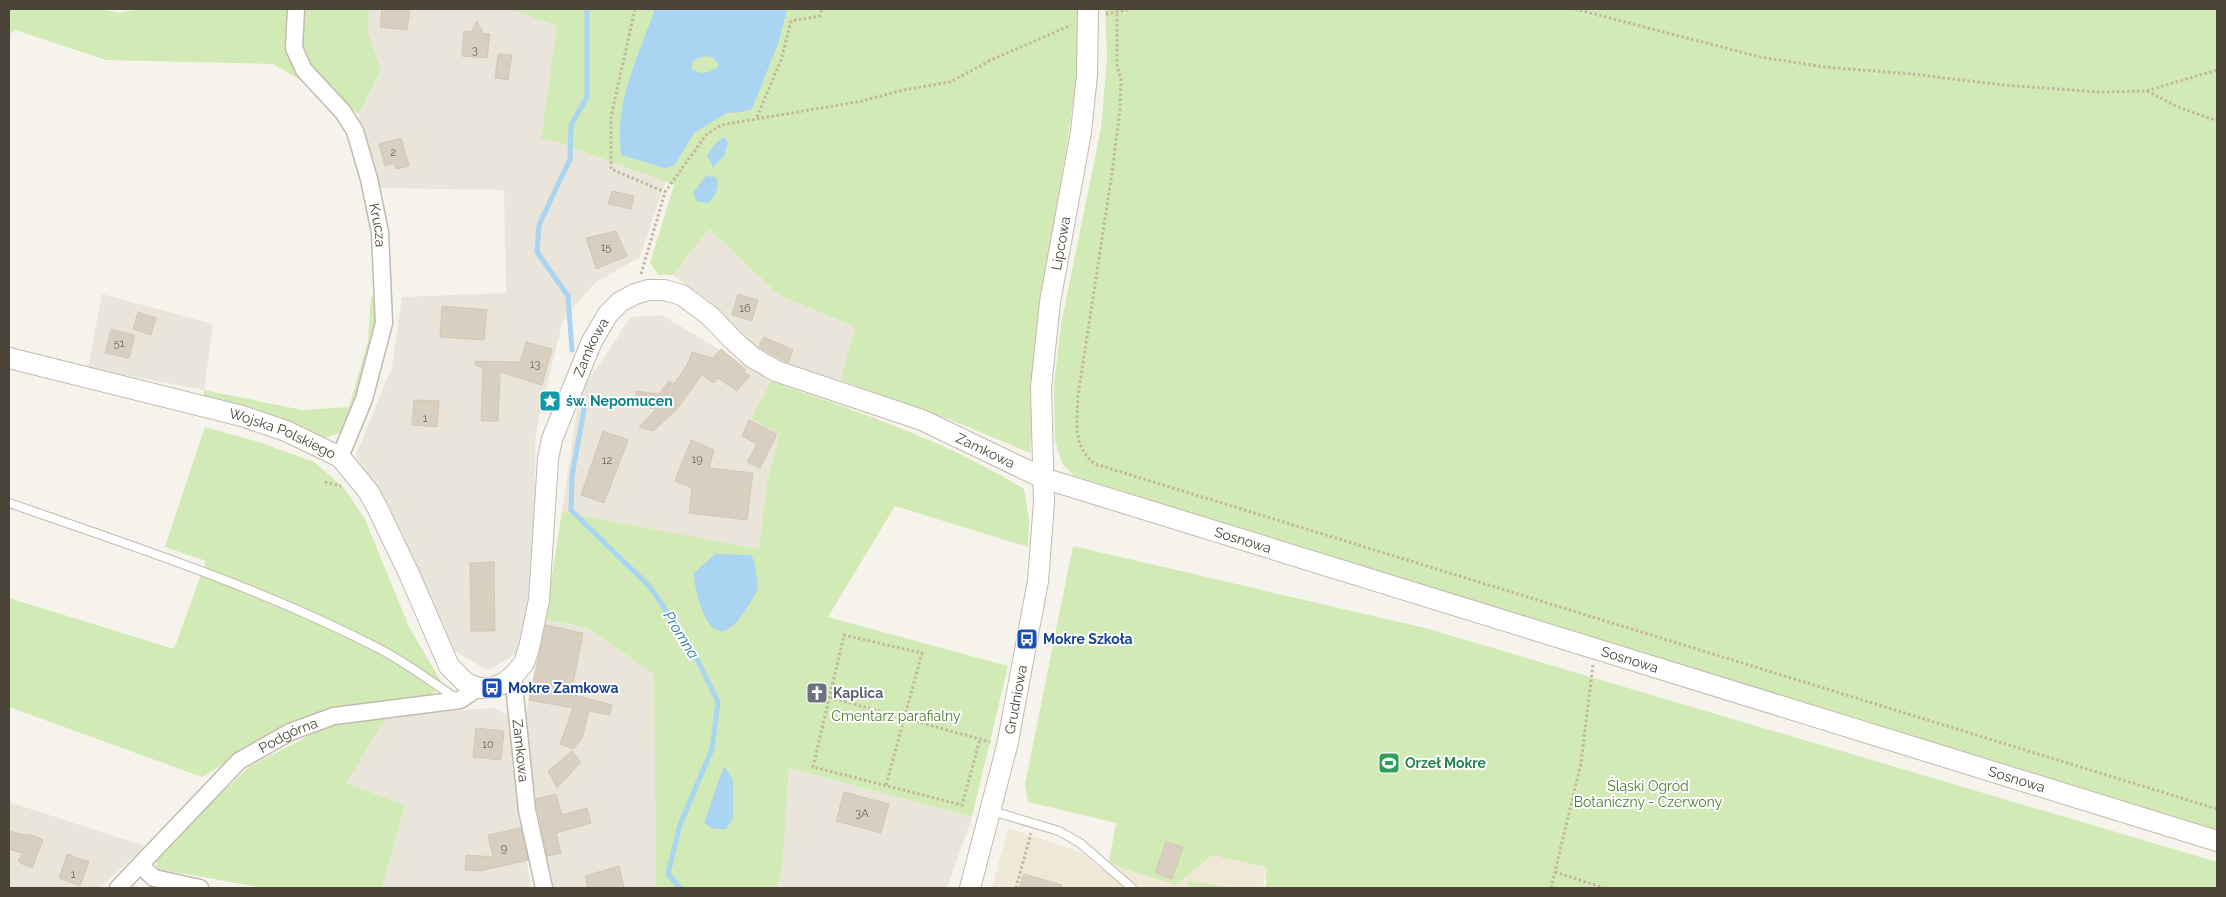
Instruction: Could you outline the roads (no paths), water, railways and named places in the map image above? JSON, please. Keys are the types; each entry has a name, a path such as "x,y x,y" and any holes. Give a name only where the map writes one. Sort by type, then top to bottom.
{"street":[{"name":"Krucza","path":"296,9 294,48 304,70 343,112 355,131 369,179 380,232 384,323 364,399 340,457"},
{"name":"Lipcowa","path":"1043,478 1042,378 1050,302 1081,132 1087,75 1088,13"},
{"name":"Zamkowa","path":"544,888 527,810 513,676 524,663 530,648 539,600 548,459 552,439 581,364 608,314 620,302 648,290 664,290 682,295 710,316 752,357 776,371 922,420 1043,478"},
{"name":"Wojska Polskiego","path":"9,358 242,416 286,431 340,457 356,475 372,499 410,576 449,666 466,683 478,688"},
{"name":"Sosnowa","path":"1043,478 2217,841"},
{"name":"Grudniowa","path":"970,888 1008,746 1038,580 1043,530 1043,478"},
{"path":"478,688 492,688 513,676"},
{"name":"Podgórna","path":"118,888 239,761 290,732 334,716 460,700 478,688"},
{"path":"140,866 154,878 200,888"}],"lane":[{"path":"9,503 159,555 279,602 377,648 460,700"},
{"path":"991,811 1059,831 1080,844 1132,888"}],"water":[{"path":"655,9 787,9 779,41 752,109 727,113 694,133 674,166 665,168 621,155 621,116 624,98","holes":["706,56 714,58 719,66 712,70 702,73 692,69 692,63 696,59"]},
{"path":"724,137 728,142 724,156 713,167 707,155 715,144"},
{"path":"706,176 716,177 718,185 715,194 708,203 696,201 693,193"},
{"path":"715,554 751,555 755,563 758,590 736,623 726,630 719,631 712,627 702,610 694,573"},
{"path":"724,766 733,780 733,818 726,829 713,829 704,823"}],"waterway":[{"path":"572,350 568,296 537,252 539,225 570,159 571,125 587,97 587,9"},
{"name":"Promna","path":"585,404 572,476 571,510 650,587 691,647 718,702 712,749 680,825 668,874 680,888"}],"place":[{"name":"św. Nepomucen","path":"550,401"},
{"name":"Mokre Szkoła","path":"1027,639"},
{"name":"Mokre Zamkowa","path":"492,688"},
{"name":"Kaplica","path":"817,693"},
{"name":"Orzeł Mokre","path":"1389,763"}],"park label":[{"name":"Cmentarz parafialny","path":"896,716"},
{"name":"Śląski Ogród Botaniczny - Czerwony","path":"1648,794"}]}
